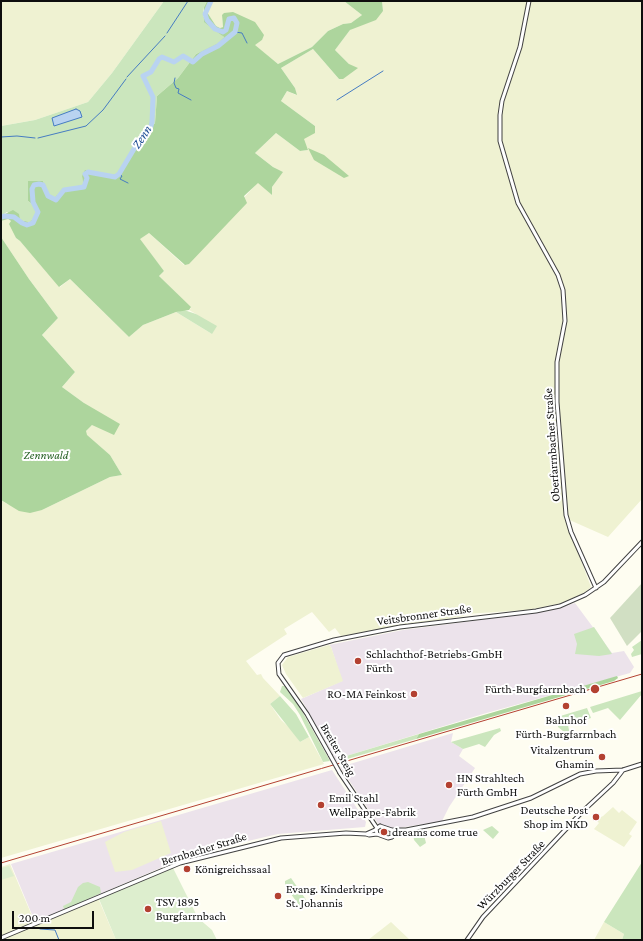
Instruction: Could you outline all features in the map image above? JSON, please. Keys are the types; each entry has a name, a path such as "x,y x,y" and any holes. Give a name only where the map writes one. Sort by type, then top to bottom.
{"street":[{"name":"Oberfarrnbacher Straße","path":"529,1 520,46 502,101 500,115 500,141 518,203 558,275 563,290 565,321 557,362 556,402 566,515 571,532 596,588"},
{"path":"596,588 611,576 642,542"},
{"name":"Veitsbronner Straße","path":"284,682 278,670 278,663 281,657 292,651 400,626 548,609 574,601 596,588"},
{"name":"Breiter Steig","path":"284,682 307,714 340,773 370,816 377,828 377,834"},
{"path":"366,834 377,834 388,838 406,830 473,817 531,798 576,775 591,771 623,770 642,764"},
{"name":"Würzburger Straße","path":"467,940 483,917 582,813 613,783 623,770"},
{"path":"377,828 406,830"},
{"name":"Bernbacher Straße","path":"1,938 180,863 282,838 346,833 366,834 377,828"},
{"path":"392,830 393,835"}],"shaded area":[{"path":"575,603 612,653 624,651 634,667 630,673 483,714 343,757 337,762 301,699 342,681 331,647 329,645 403,630 549,611"},
{"path":"453,733 451,742 463,749 459,756 475,768 449,807 442,821 393,829 379,825 340,767"},
{"path":"332,770 366,822 365,827 278,834 235,844 172,863 35,922 11,864"}],"green space":[{"path":"1,1 164,1 112,73 88,102 35,120 1,126"},
{"path":"164,1 207,1 204,7 203,16 224,37 220,43 196,54 178,78 157,96 155,123 136,144 115,178 92,171 82,176 83,185 80,188 64,191 55,200 50,197 43,181 28,201 37,211 36,215 30,222 20,220 7,212 1,216 1,126 35,120 88,102 112,73"},
{"path":"207,1 212,1 207,12 216,26 220,28 223,27 222,15 224,13 233,12 255,22 264,35 262,40 255,45 278,64 312,47 328,31 343,24 351,23 362,15 344,1 382,1 383,11 376,20 350,30 335,50 349,64 358,68 343,79 339,79 313,49 281,68 295,88 297,95 287,91 281,101 315,126 315,133 304,139 308,150 300,151 276,133 255,153 273,167 283,172 272,187 272,195 258,183 244,196 247,203 189,264 185,265 149,233 140,239 164,271 159,276 191,307 189,310 176,312 143,325 129,337 70,279 59,287 16,238 9,224 11,221 8,219 1,221 1,216 13,210 19,214 20,220 30,222 36,215 37,211 28,201 28,181 43,181 50,197 55,200 56,196 64,191 80,188 83,185 82,176 85,170 115,178 136,144 155,123 157,96 178,78 196,54 219,43 224,37 204,22 204,7"},
{"path":"212,1 344,1 362,15 351,23 343,24 328,31 312,47 278,64 254,45 262,40 222,15 223,27 220,28 216,26 207,12"},
{"path":"382,1 642,1 642,499 608,537 565,518 591,587 583,594 562,603 528,610 465,614 464,616 341,636 335,628 329,632 312,612 284,629 287,634 246,661 257,675 261,674 280,696 270,704 281,720 293,731 300,742 309,737 324,764 1,858 1,500 7,504 42,510 110,477 122,475 110,455 86,435 86,431 92,425 84,403 62,387 75,372 42,335 58,318 29,279 1,237 1,221 8,219 11,221 16,238 60,287 70,279 129,337 143,325 176,312 212,334 196,314 189,310 191,308 159,276 164,271 139,239 149,233 184,265 258,182 272,195 272,187 282,172 255,153 276,133 300,151 308,150 303,139 315,126 281,101 287,91 296,95 295,88 281,68 313,49 339,79 349,64 335,50 350,30 383,11"},
{"path":"308,148 324,155 349,176 344,178 314,160"},
{"name":"Zennwald","path":"1,237 29,279 58,318 42,335 75,372 62,387 84,403 120,424 114,435 92,425 86,431 87,435 110,455 122,475 110,477 42,510 30,513 19,511 1,500"},
{"path":"184,310 196,314 217,326 212,334 176,312"},
{"path":"642,583 642,631 627,646 610,618"},
{"path":"594,627 612,654 599,656 575,654 577,644 574,634"},
{"path":"642,640 642,654 632,657 631,654 634,650 632,647"},
{"path":"329,645 343,681 303,698 286,674 282,665 288,657"},
{"path":"617,676 618,678 614,681 416,739 419,734"},
{"path":"282,686 285,686 298,704 330,761 323,762 300,715 293,704 280,692"},
{"path":"642,691 642,694 620,720 608,708 593,713 590,707"},
{"path":"280,696 296,714 309,737 300,742 270,704"},
{"path":"587,708 591,718 568,725 570,735 558,727 557,717"},
{"path":"500,728 501,731 494,735 485,747 479,744 463,749 451,742"},
{"path":"419,734 416,739 340,761 343,757"},
{"path":"613,807 619,813 622,810 637,822 629,834 632,836 624,847 594,829 599,823 597,821 599,818"},
{"path":"161,821 171,853 132,870 115,872 105,842 124,832"},
{"path":"492,826 499,832 493,839 483,830"},
{"path":"423,831 426,843 420,847 414,840 413,833"},
{"path":"642,862 642,940 622,940 624,934 604,922"},
{"path":"10,864 35,923 98,898 116,940 1,940 1,867"},
{"path":"9,866 14,876 1,880 1,868"},
{"name":"TSV 1895 Burgfarrnbach","path":"173,868 198,918 212,930 217,940 116,940 99,899"},
{"path":"291,878 309,904 302,909 285,886 285,881"},
{"path":"88,882 100,887 101,893 64,909 63,906 71,902 78,887 83,883"},
{"path":"391,922 410,940 368,940"},
{"path":"604,922 624,934 622,940 594,940"}],"water":[{"path":"76,109 80,111 82,117 54,126 52,118"}],"waterway":[{"path":"167,33 188,1"},
{"name":"Zenn","path":"1,217 14,217 27,225 33,223 38,212 33,202 32,189 34,185 43,185 48,196 56,200 64,190 84,187 87,178 85,174 88,172 115,177 119,174 137,144 150,130 152,122 153,97 143,76 151,72 159,59 162,57 174,62 183,56 193,62 202,54 218,46 235,32 237,23 234,18 229,19 226,30 223,32 215,29 207,20 205,14 211,1"},
{"path":"235,32 242,33 247,43"},
{"path":"127,77 165,36"},
{"path":"337,100 383,71"},
{"path":"175,78 174,83 176,88 179,89 178,93 191,100"},
{"path":"38,138 86,126 103,110 126,79"},
{"path":"1,137 17,136 35,138"},
{"path":"119,174 122,176 120,179 128,183"},
{"path":"40,929 55,930 59,940"}],"railway":[{"path":"1,863 642,674"}],"place":[{"name":"Schlachthof-Betriebs-GmbH Fürth","path":"358,661"},
{"name":"Fürth-Burgfarrnbach","path":"595,689"},
{"name":"RO-MA Feinkost","path":"414,694"},
{"name":"Bahnhof Fürth-Burgfarrnbach","path":"566,706"},
{"name":"Vitalzentrum Ghamin","path":"602,757"},
{"name":"HN Strahltech Fürth GmbH","path":"449,785"},
{"name":"Emil Stahl Wellpappe-Fabrik","path":"321,805"},
{"name":"Deutsche Post Shop im NKD","path":"596,817"},
{"name":"dreams come true","path":"384,832"},
{"name":"Königreichssaal","path":"187,869"},
{"name":"Evang. Kinderkrippe St. Johannis","path":"278,896"},
{"name":"TSV 1895 Burgfarrnbach","path":"148,909"}]}
